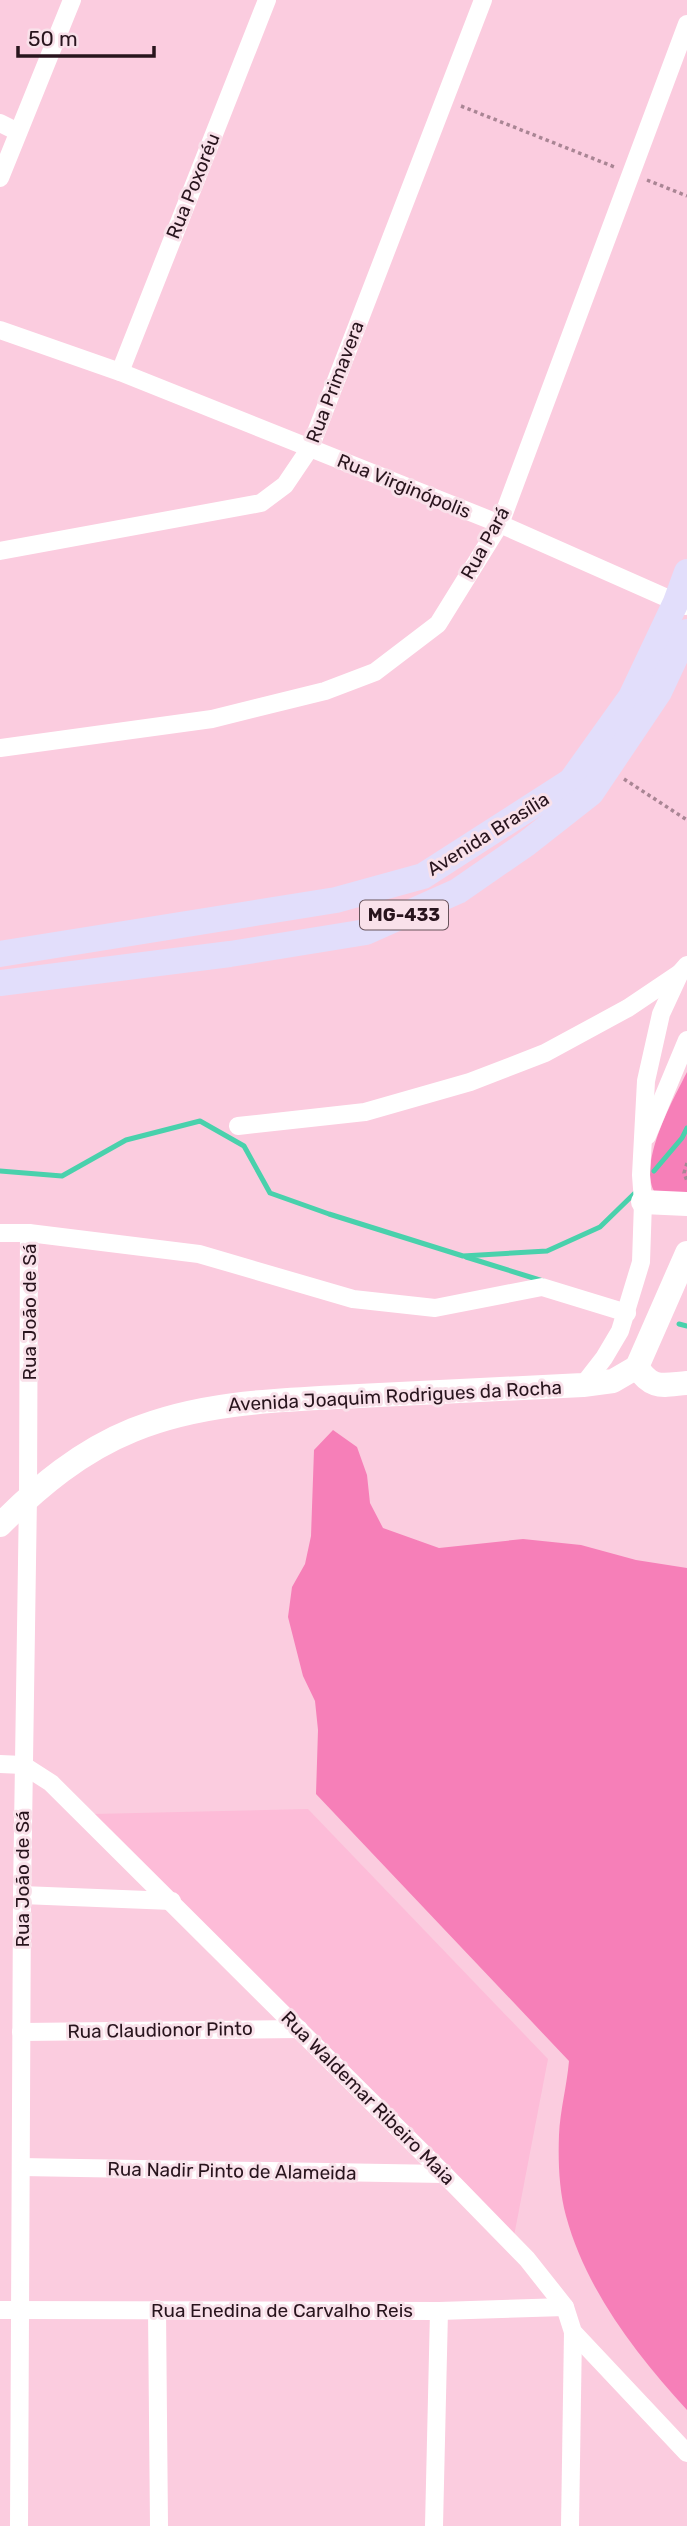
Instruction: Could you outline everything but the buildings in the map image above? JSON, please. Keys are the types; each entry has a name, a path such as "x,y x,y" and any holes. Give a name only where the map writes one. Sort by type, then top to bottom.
{"main road":[{"name":"Avenida Brasília","path":"0,954 336,900 423,876 571,782 631,697 681,604 687,572"},
{"name":"Avenida Brasília","path":"0,983 230,954 366,932 458,891 526,844 591,793 659,692 687,632"}],"street":[{"path":"0,178 72,0"},
{"name":"Rua Poxoréu","path":"120,373 267,0"},
{"name":"Rua Primavera","path":"0,551 261,503 285,485 310,448 483,0"},
{"name":"Rua Pará","path":"0,748 212,719 325,691 375,672 438,624 500,524 687,24"},
{"path":"0,123 19,132"},
{"name":"Rua Virginópolis","path":"0,330 120,373 500,524 681,604"},
{"path":"238,1126 365,1112 470,1082 545,1053 628,1008 684,969"},
{"path":"583,1385 620,1331 641,1262 642,1149 646,1081 661,1014 684,969"},
{"path":"642,1149 687,1040"},
{"path":"643,1202 687,1204"},
{"path":"0,1233 29,1233 199,1254 353,1299 435,1308 542,1287 627,1313"},
{"name":"Rua João de Sá","path":"19,2526 29,1233"},
{"path":"637,1367 677,1298 687,1253"},
{"path":"620,1331 645,1379 658,1385 687,1383"},
{"name":"Avenida Joaquim Rodrigues da Rocha","path":"0,1525 28,1496 75,1459 134,1429 207,1408 283,1400 583,1385 613,1381 637,1367"},
{"path":"0,1764 23,1765"},
{"name":"Rua Waldemar Ribeiro Maia","path":"23,1765 51,1783 172,1901 527,2259 565,2307 573,2332 687,2453"},
{"path":"22,1895 172,1901"},
{"name":"Rua Claudionor Pinto","path":"21,2032 299,2029"},
{"name":"Rua Nadir Pinto de Alameida","path":"21,2167 444,2174"},
{"name":"Rua Enedina de Carvalho Reis","path":"0,2310 439,2311 565,2307"},
{"path":"157,2309 159,2526"},
{"path":"434,2526 439,2311"},
{"path":"570,2526 573,2332"}],"path":[{"path":"444,99 687,196"},
{"path":"608,768 687,820"},
{"path":"687,1163 684,1173 687,1181"}],"shaded area":[{"path":"687,1072 687,1197 654,1191 651,1163 660,1130"},
{"path":"333,1430 357,1447 367,1475 370,1503 383,1528 439,1548 523,1539 581,1545 636,1560 687,1568 687,2410 649,2366 615,2320 586,2270 575,2243 566,2216 559,2165 560,2126 569,2061 316,1794 318,1730 315,1701 303,1676 288,1617 292,1587 305,1564 311,1536 314,1450"},
{"path":"308,1809 548,2059 514,2236 93,1814"}],"waterway":[{"path":"0,1171 62,1176 126,1140 200,1121 244,1146 270,1193 463,1256 547,1251 600,1227 638,1190"},
{"path":"654,1171 682,1138 687,1128"},
{"path":"466,1257 543,1281"},
{"path":"679,1324 687,1326"}]}
